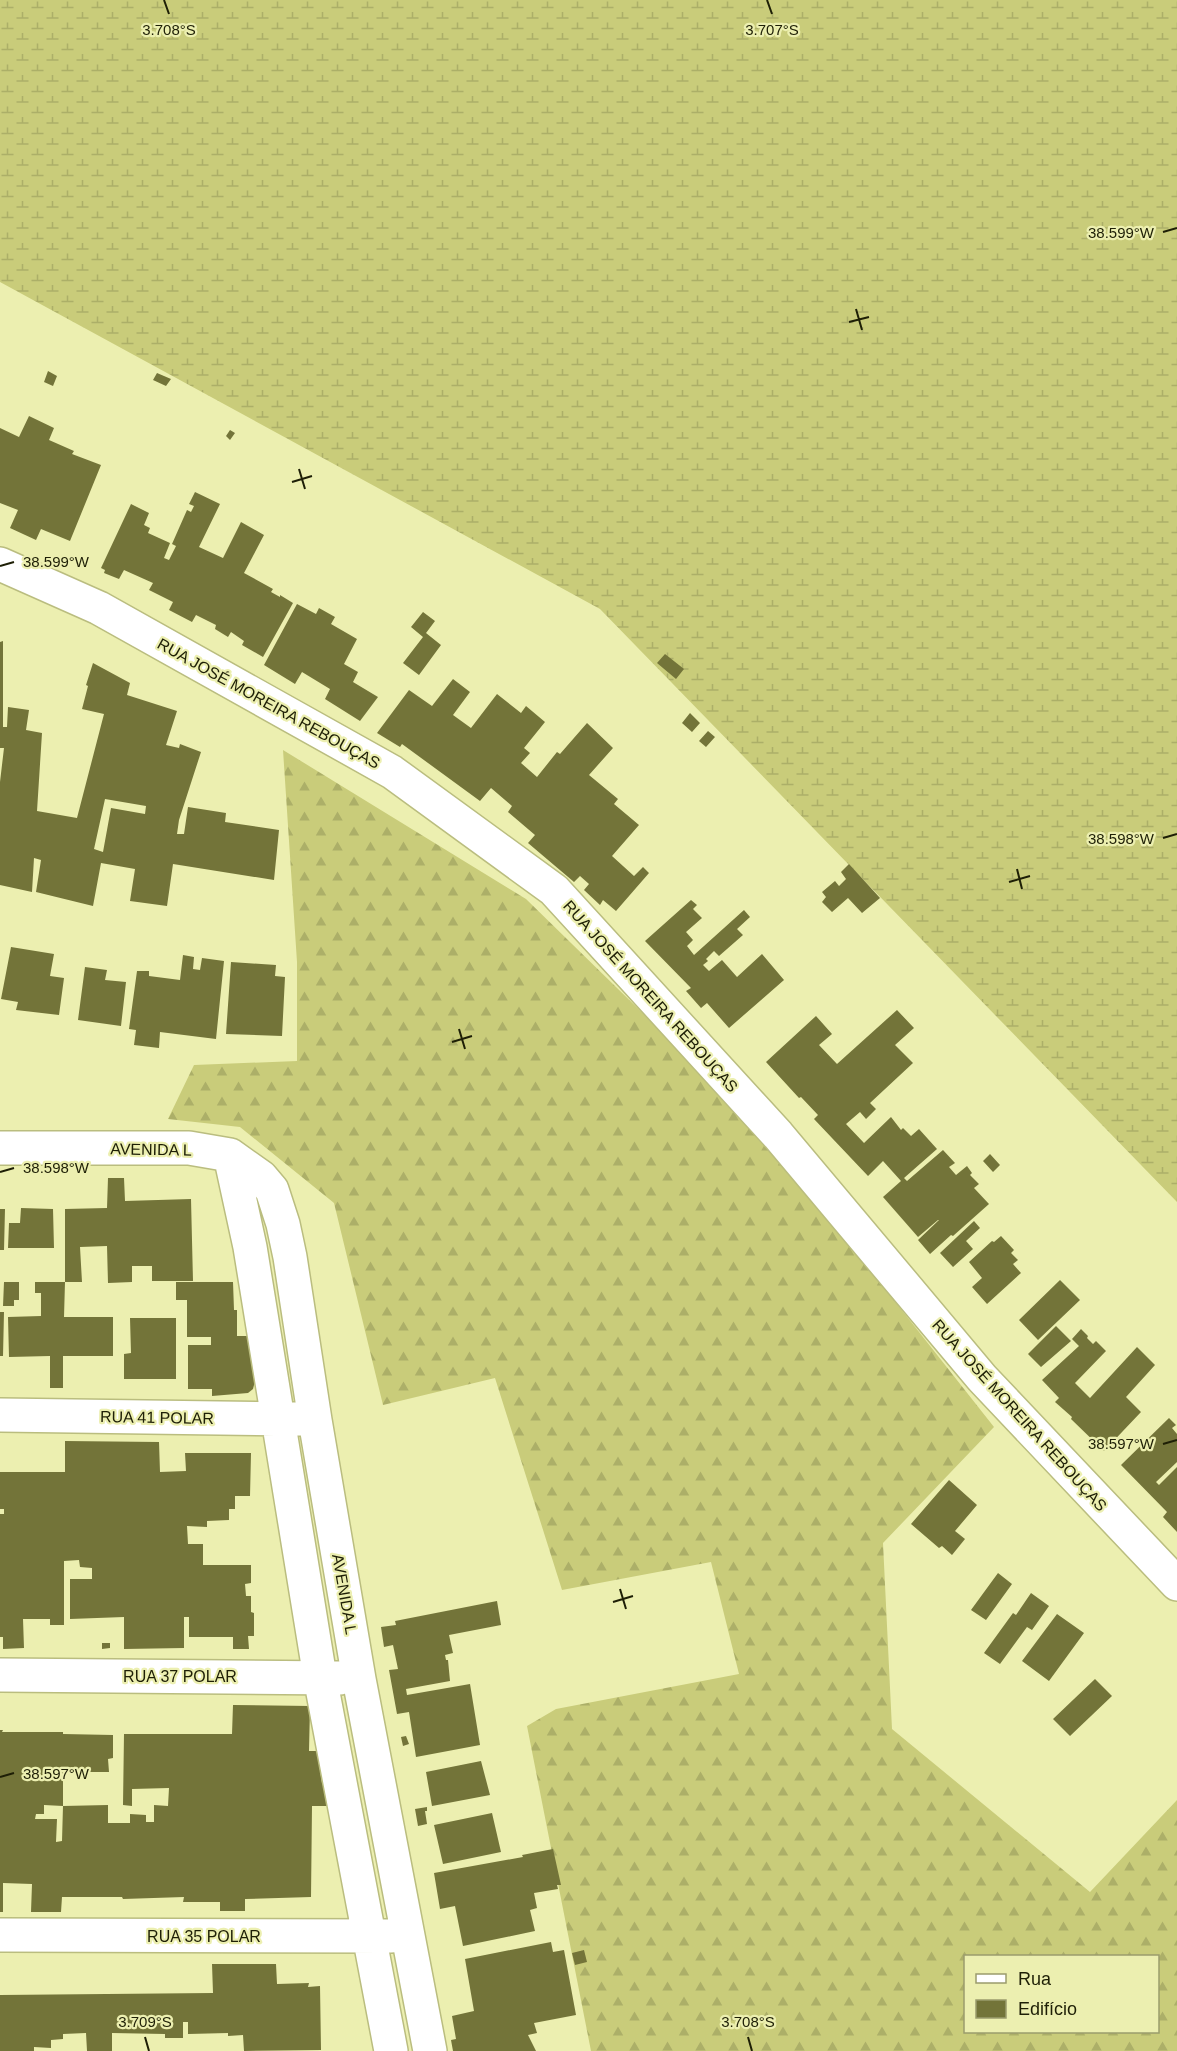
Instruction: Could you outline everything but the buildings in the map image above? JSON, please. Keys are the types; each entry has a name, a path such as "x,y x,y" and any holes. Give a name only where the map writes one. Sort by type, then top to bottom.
{"street":[{"name":"RUA JOSÉ MOREIRA REBOUÇAS","path":"0,564 99,608 392,772 554,890 778,1135 982,1378 1177,1584"},
{"name":"AVENIDA L","path":"0,1148 189,1148 230,1155 261,1177 272,1190 277,1201 290,1257 359,1679 430,2051"},
{"path":"230,1155 250,1247 320,1677 391,2051"},
{"name":"RUA 41 POLAR","path":"0,1415 315,1420"},
{"name":"RUA 37 POLAR","path":"0,1675 359,1679"},
{"name":"RUA 35 POLAR","path":"0,1935 371,1937 409,1935"}],"green space":[{"path":"0,0 1177,0 1177,1202 600,609 0,282"},
{"path":"283,750 526,899 751,1119 994,1427 883,1543 892,1729 1090,1892 1177,1800 1177,2051 591,2051 527,1726 556,1709 739,1674 711,1562 562,1590 495,1378 383,1405 334,1203 240,1127 168,1119 194,1065 297,1061 297,962"}]}
